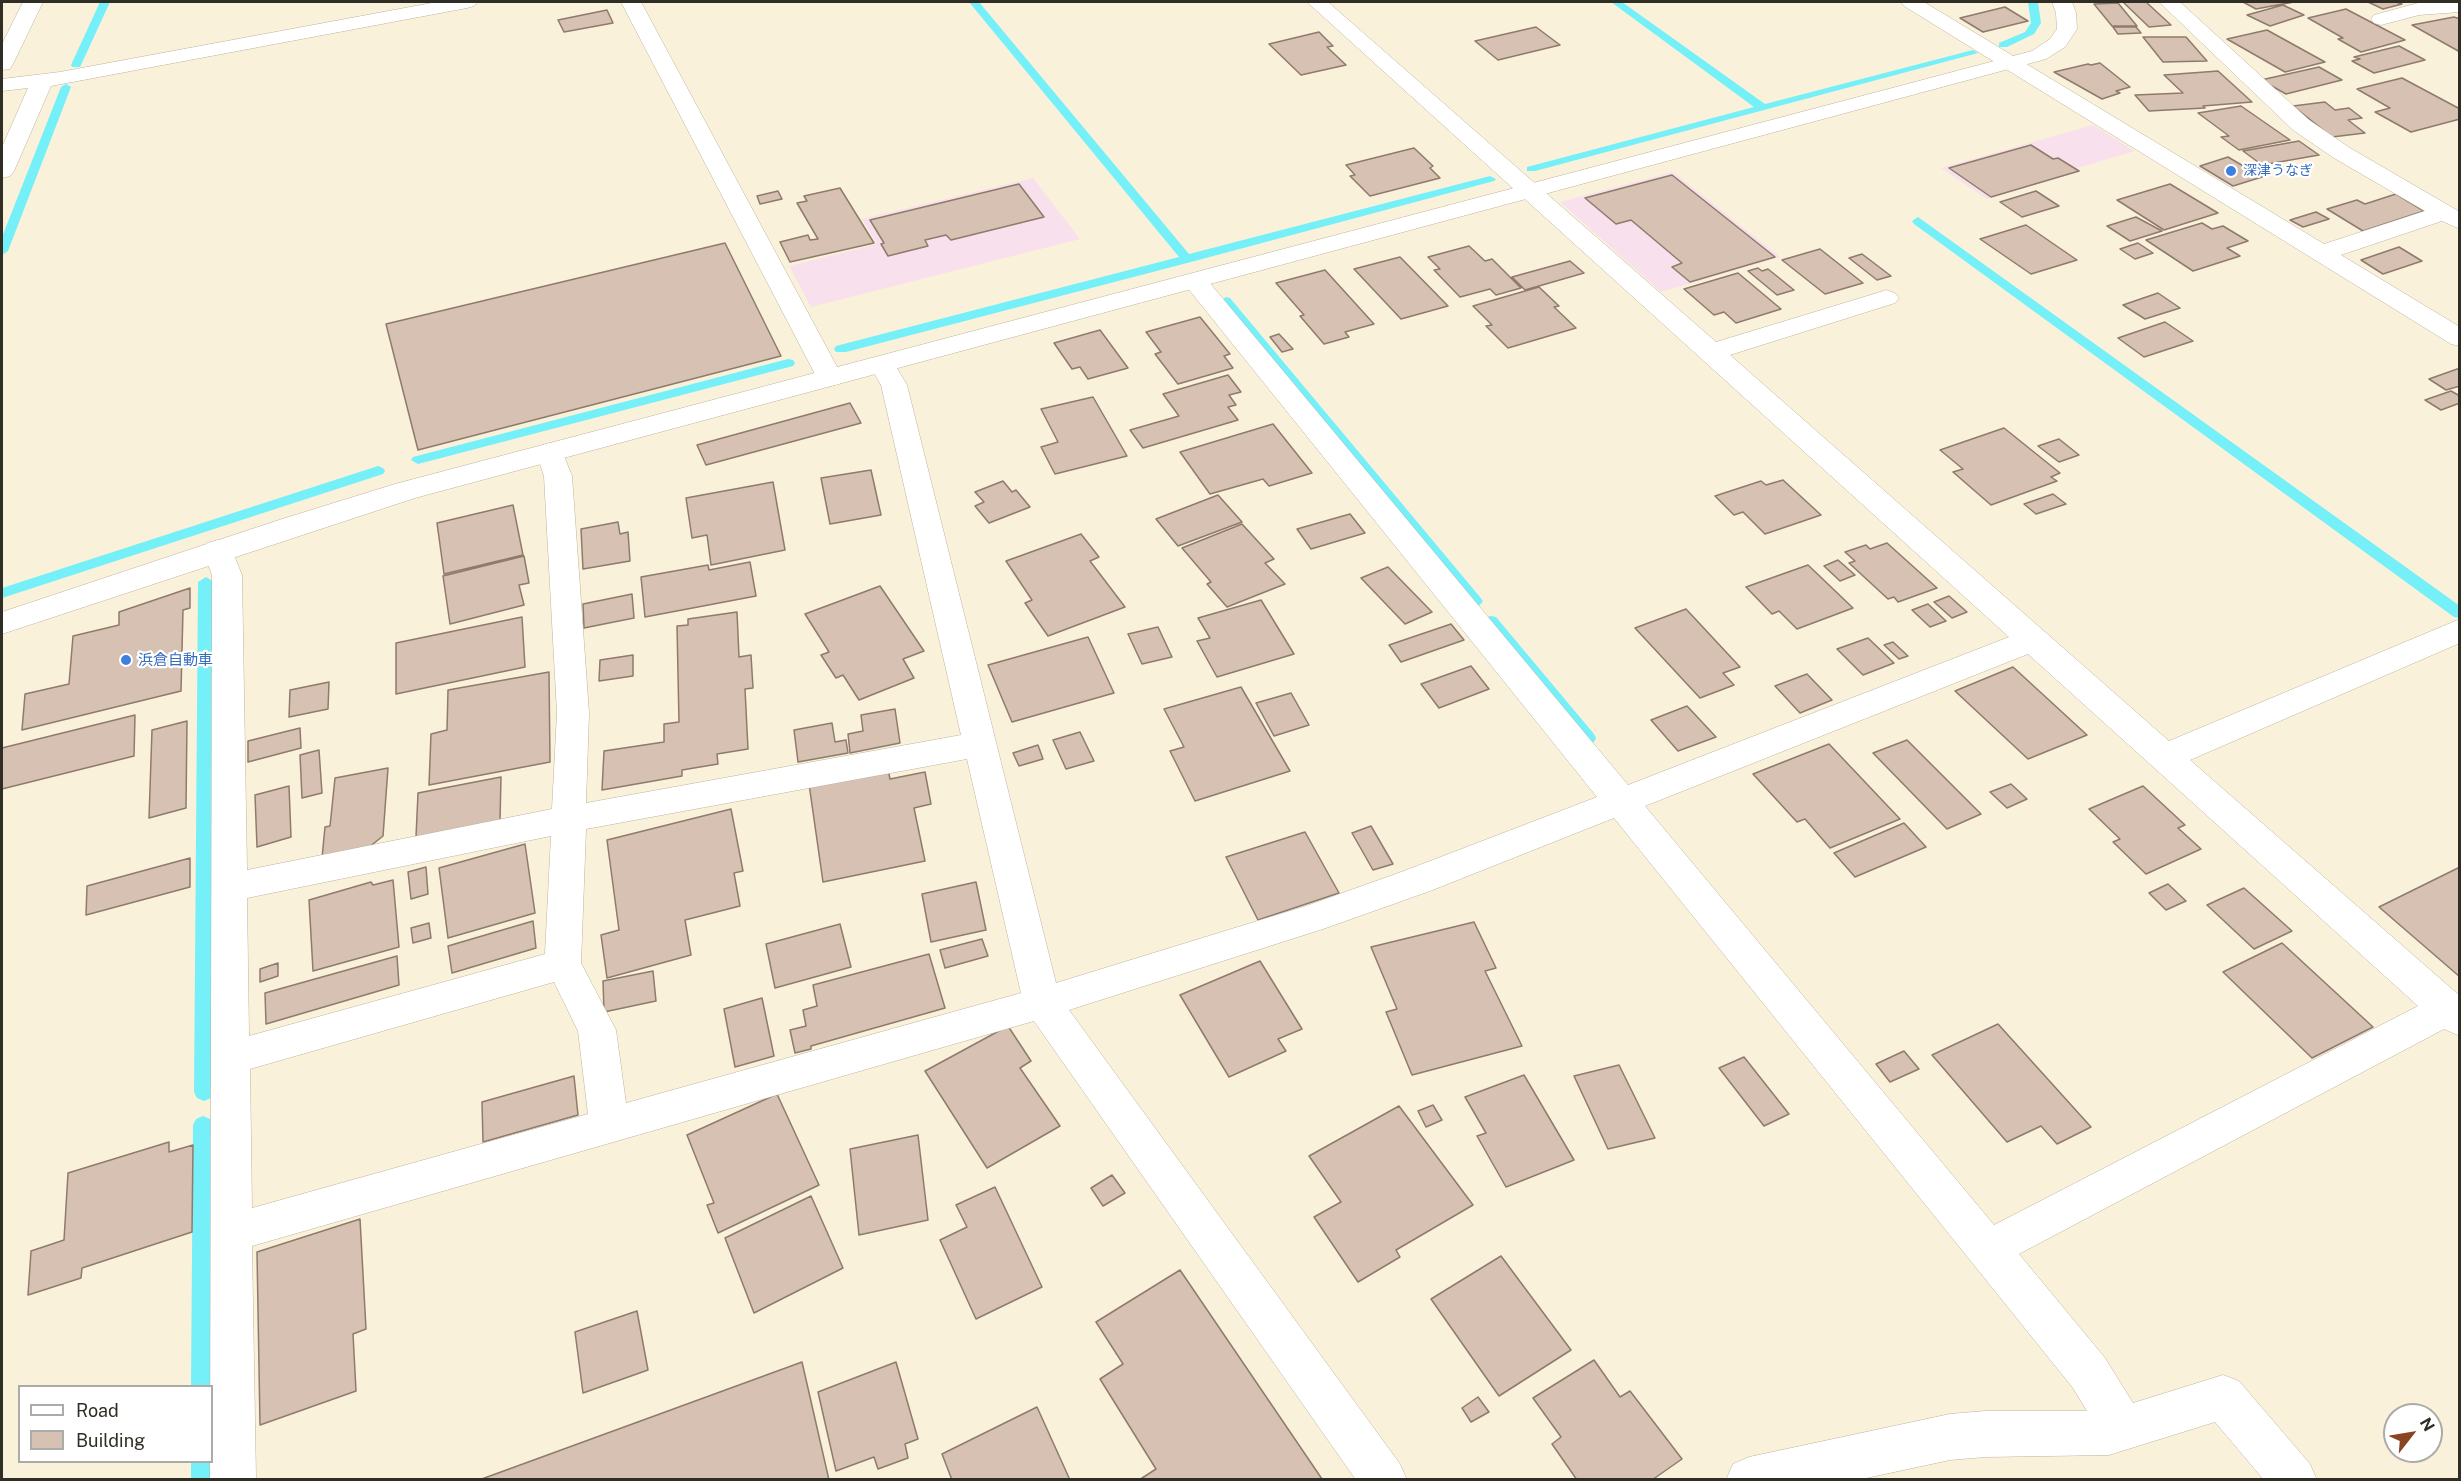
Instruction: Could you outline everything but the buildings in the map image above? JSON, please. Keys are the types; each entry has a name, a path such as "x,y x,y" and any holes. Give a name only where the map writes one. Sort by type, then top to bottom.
{"main road":[{"path":"2,64 33,2"},
{"path":"2,85 42,81 467,2"},
{"path":"631,2 830,378"},
{"path":"1317,2 2453,1015 1988,1249"},
{"path":"1911,2 2460,338"},
{"path":"2,623 385,496 2039,55 2058,43 2067,29 2066,13 2062,2"},
{"path":"2169,2 2301,125 2342,153 2452,217"},
{"path":"2381,19 2418,9 2460,6"},
{"path":"2,171 42,81"},
{"path":"2321,253 2452,217"},
{"path":"1195,281 2090,1373 2123,1428"},
{"path":"1711,352 1886,298"},
{"path":"882,364 894,385 1042,1003 1379,1478"},
{"path":"550,452 558,476 573,713 564,964 597,1030 609,1126"},
{"path":"218,550 227,575 233,1479"},
{"path":"2164,757 2460,630"},
{"path":"231,1233 1042,1003 1365,901 2033,640"},
{"path":"229,889 265,879 569,819 979,744"},
{"path":"231,1058 564,964"},
{"path":"1749,1479 1950,1437 1985,1434 2109,1433 2223,1397 2294,1479"}],"shaded area":[{"path":"2093,125 2135,151 2077,168 2082,171 1987,199 1941,168"},
{"path":"1673,172 1780,257 1661,292 1560,202"},
{"path":"1033,178 1080,239 811,307 789,266 877,244 862,219"}],"waterway":[{"path":"76,65 105,2"},
{"path":"974,2 1187,258"},
{"path":"1616,2 1763,108"},
{"path":"2003,45 2029,34 2036,23 2033,2"},
{"path":"1531,169 1973,53"},
{"path":"2,251 66,87"},
{"path":"1187,258 1490,179"},
{"path":"1918,221 2459,613"},
{"path":"841,349 1187,258"},
{"path":"1226,301 1475,601"},
{"path":"418,460 788,363"},
{"path":"2,593 378,471"},
{"path":"204,1092 206,582"},
{"path":"1491,621 1588,738"},
{"path":"202,1385 203,1125"},
{"path":"202,1463 202,1480"}],"place":[{"name":"深津うなぎ","path":"2231,171"},
{"name":"浜倉自動車","path":"126,660"}]}
